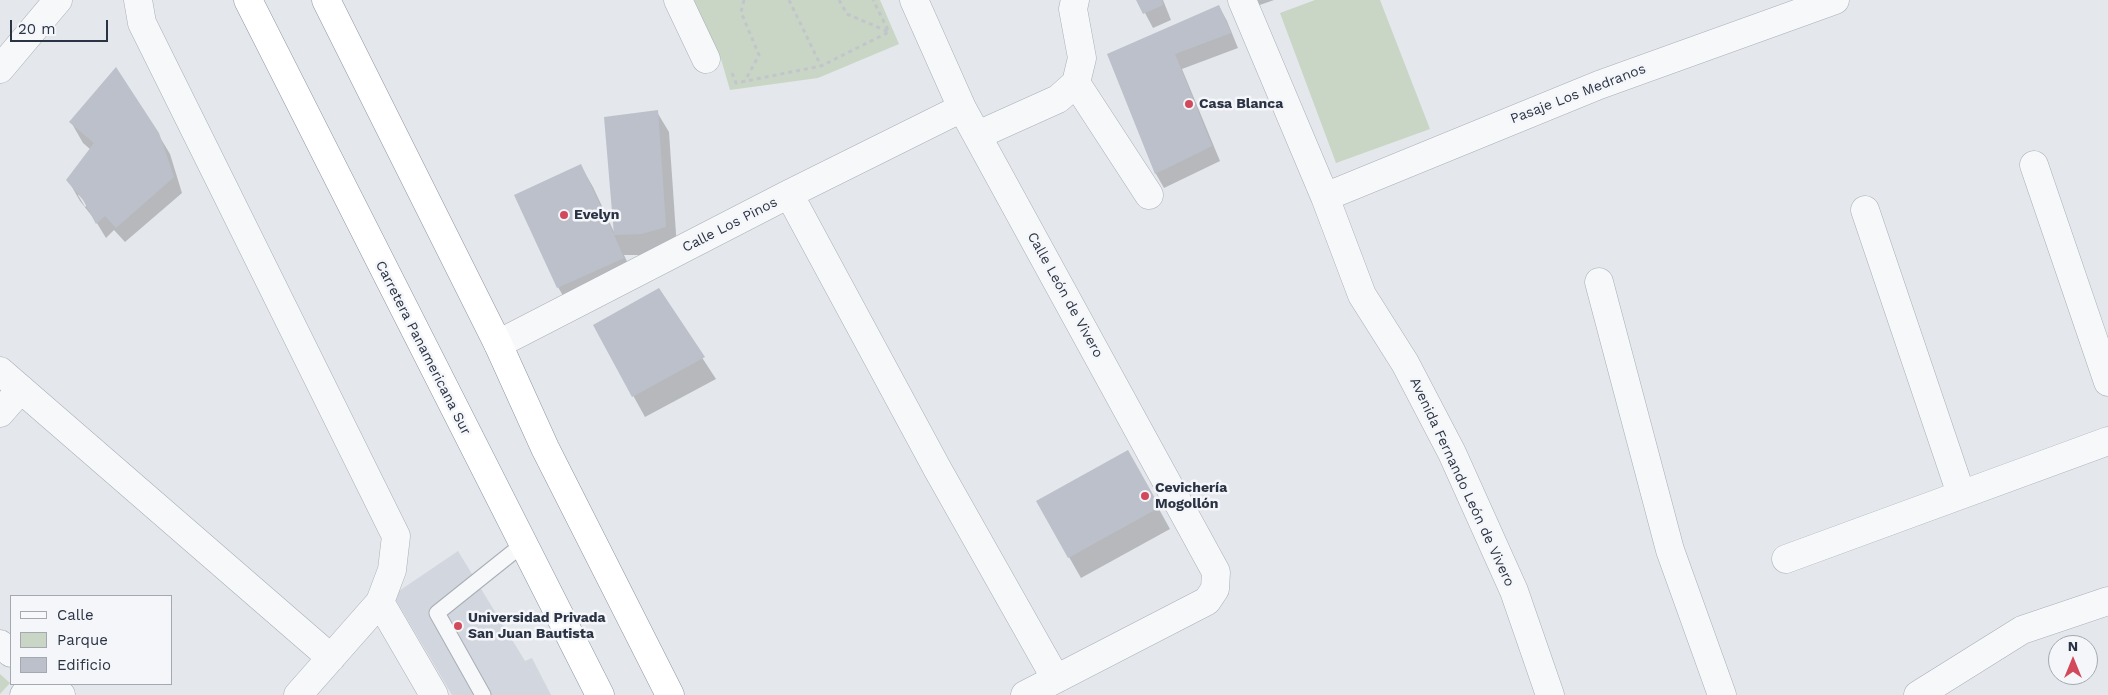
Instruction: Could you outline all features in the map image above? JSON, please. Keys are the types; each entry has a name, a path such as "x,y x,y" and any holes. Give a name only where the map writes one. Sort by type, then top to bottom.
{"highway":[{"name":"Carretera Panamericana Sur","path":"248,0 522,545 600,695"},
{"path":"326,0 498,344 545,448 670,695"}],"street":[{"path":"0,69 58,0"},
{"path":"138,0 142,23 396,536 392,570 380,602 298,695"},
{"path":"678,0 706,59"},
{"name":"Calle León de Vivero","path":"914,0 962,108 1216,572 1215,589 1207,601 1056,679"},
{"path":"978,135 1058,99 1076,83 1082,58 1073,9 1075,0"},
{"name":"Avenida Fernando León de Vivero","path":"1242,0 1325,197 1362,295 1406,363 1452,453 1514,591 1550,695"},
{"name":"Pasaje Los Medranos","path":"1325,197 1599,85 1835,0"},
{"path":"1076,83 1150,195"},
{"name":"Calle Los Pinos","path":"498,344 789,194 962,108"},
{"path":"2034,165 2108,382"},
{"path":"789,194 938,470 1056,679 1025,695"},
{"path":"1865,210 1961,494"},
{"path":"1599,282 1670,550 1722,695"},
{"path":"0,371 331,658"},
{"path":"0,413 21,389"},
{"path":"1786,559 2108,441"},
{"path":"1918,695 2022,630 2108,601"},
{"path":"380,602 434,695"},
{"path":"0,644 10,652"},
{"path":"24,695 32,685"},
{"path":"48,685 61,695"}],"lane":[{"path":"483,695 437,614 522,545"}],"path":[{"path":"744,0 741,12 759,56 745,81"},
{"path":"789,0 820,66"},
{"path":"839,0 847,14 889,32"},
{"path":"873,0 889,32"},
{"path":"731,70 736,83 820,66 889,32"}],"shaded area":[{"name":"Universidad Privada San Juan Bautista","path":"458,551 525,661 532,658 551,695 452,695 393,595"}],"green space":[{"path":"693,0 880,0 899,44 818,78 730,90 721,59"},
{"path":"1315,0 1380,0 1430,129 1336,163 1280,13"},
{"path":"0,674 10,683 0,694"}],"building":[{"path":"1136,0 1162,0 1163,5 1143,14"},
{"path":"1219,5 1231,33 1175,54 1212,146 1155,174 1107,54"},
{"path":"116,67 159,133 174,177 116,228 105,216 96,224 83,200 66,180 94,143 69,122"},
{"path":"658,110 666,227 641,234 614,235 604,117"},
{"name":"Evelyn","path":"581,164 624,258 557,288 514,195"},
{"path":"659,288 705,357 632,397 593,325"},
{"path":"1128,450 1160,507 1068,558 1036,501"}],"place":[{"name":"Casa Blanca","path":"1189,104"},
{"name":"Evelyn","path":"564,215"},
{"name":"Cevichería Mogollón","path":"1145,496"},
{"name":"Universidad Privada San Juan Bautista","path":"458,626"}]}
